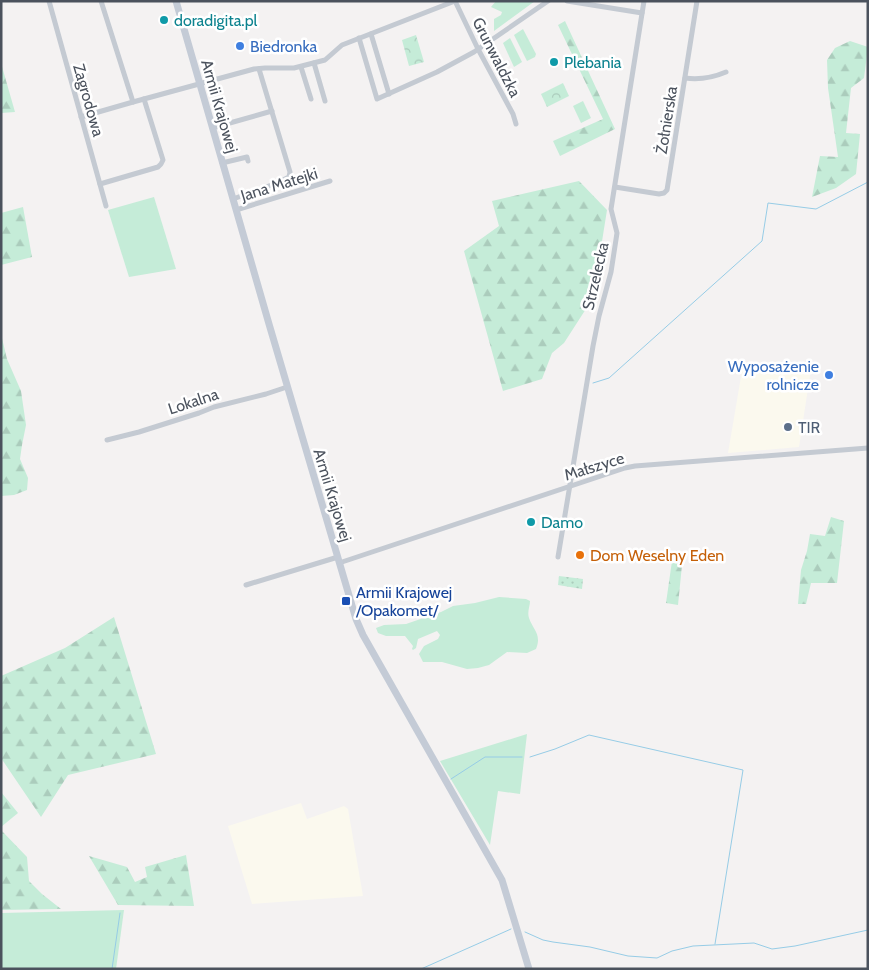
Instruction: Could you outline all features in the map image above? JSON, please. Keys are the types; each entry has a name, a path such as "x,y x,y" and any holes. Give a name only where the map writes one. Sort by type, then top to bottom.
{"street":[{"name":"Zagrodowa","path":"49,1 106,206"},
{"path":"101,1 133,102"},
{"name":"Armii Krajowej","path":"176,1 287,387 360,628 498,872 506,889 529,969"},
{"path":"80,117 200,83 259,69 294,68 324,60 342,45 455,1"},
{"name":"Grunwaldzka","path":"455,1 513,114 516,124"},
{"path":"358,38 377,99 436,72 478,49 548,1"},
{"path":"567,1 642,14"},
{"name":"Strzelecka","path":"558,557 599,316 611,272 618,233 611,208 644,1"},
{"name":"Żołnierska","path":"615,187 659,194 667,190 697,1"},
{"path":"371,34 389,94"},
{"path":"314,63 325,100"},
{"path":"301,67 311,98"},
{"path":"233,199 288,177 290,172 259,69"},
{"path":"685,78 714,77 726,72"},
{"path":"100,184 158,167 161,164 163,160 144,99"},
{"path":"212,128 272,112"},
{"path":"222,163 247,157 248,161"},
{"name":"Jana Matejki","path":"236,210 330,181"},
{"name":"Lokalna","path":"107,440 287,387"},
{"name":"Małszyce","path":"246,585 339,560 625,468 868,448"}],"shaded area":[{"path":"743,365 811,369 799,447 728,453"},
{"path":"301,803 307,819 344,806 348,809 363,896 252,904 228,826"}],"green space":[{"path":"496,1 535,1 494,31 494,19 501,15 502,12 491,7"},
{"path":"565,21 615,129 560,156 553,141 603,119 558,25"},
{"path":"523,29 536,54 535,57 527,61 514,35"},
{"path":"416,35 424,62 409,66 402,40"},
{"path":"510,38 522,62 514,67 503,43"},
{"path":"850,41 868,47 864,78 851,88 846,133 860,134 856,174 836,188 812,197 820,156 838,157 828,88 827,60 835,48"},
{"path":"1,63 15,112 1,113"},
{"path":"563,83 569,96 547,107 541,94"},
{"path":"583,101 591,118 581,123 573,106"},
{"path":"579,181 607,210 593,298 564,343 552,353 542,379 503,391 464,251 499,226 492,201"},
{"path":"154,197 176,269 129,277 108,210"},
{"path":"23,207 32,257 1,265 1,213"},
{"path":"1,334 7,359 21,391 26,425 20,459 28,478 27,490 14,495 1,496"},
{"path":"831,517 844,521 837,583 811,583 806,604 798,604 801,570 810,534 825,536"},
{"path":"673,554 683,555 678,605 666,603"},
{"path":"559,576 583,579 582,589 558,585"},
{"path":"499,597 530,601 528,616 538,640 536,649 527,653 507,652 489,665 467,669 442,662 423,662 419,654 424,646 438,639 440,635 437,631 418,639 416,648 413,650 413,646 405,636 386,636 378,633 376,628 384,625 406,624 453,606"},
{"path":"114,617 156,754 68,775 41,817 1,758 1,676 65,648"},
{"path":"527,734 520,794 498,791 490,845 440,761"},
{"path":"1,792 18,813 1,827"},
{"path":"1,830 27,857 29,881 61,909 1,910"},
{"path":"186,855 194,906 118,905 89,856 127,867 135,882 147,877 145,867"},
{"path":"124,910 116,969 1,969 1,913"}],"waterway":[{"path":"593,383 609,378 762,241 768,203 816,209 868,182"},
{"path":"530,757 589,735 743,770 715,944"},
{"path":"451,779 485,757 522,757"},
{"path":"112,969 120,913"},
{"path":"421,969 511,929"},
{"path":"525,932 553,942 590,947 628,956 657,958 672,951 693,946 754,943 772,949 795,946 868,930"}],"place":[{"name":"doradigita.pl","path":"164,20"},
{"name":"Biedronka","path":"240,46"},
{"name":"Plebania","path":"554,62"},
{"name":"Wyposażenie rolnicze","path":"829,375"},
{"name":"TIR","path":"788,427"},
{"name":"Damo","path":"531,522"},
{"name":"Dom Weselny Eden","path":"580,555"},
{"name":"Armii Krajowej /Opakomet/","path":"346,601"}]}
